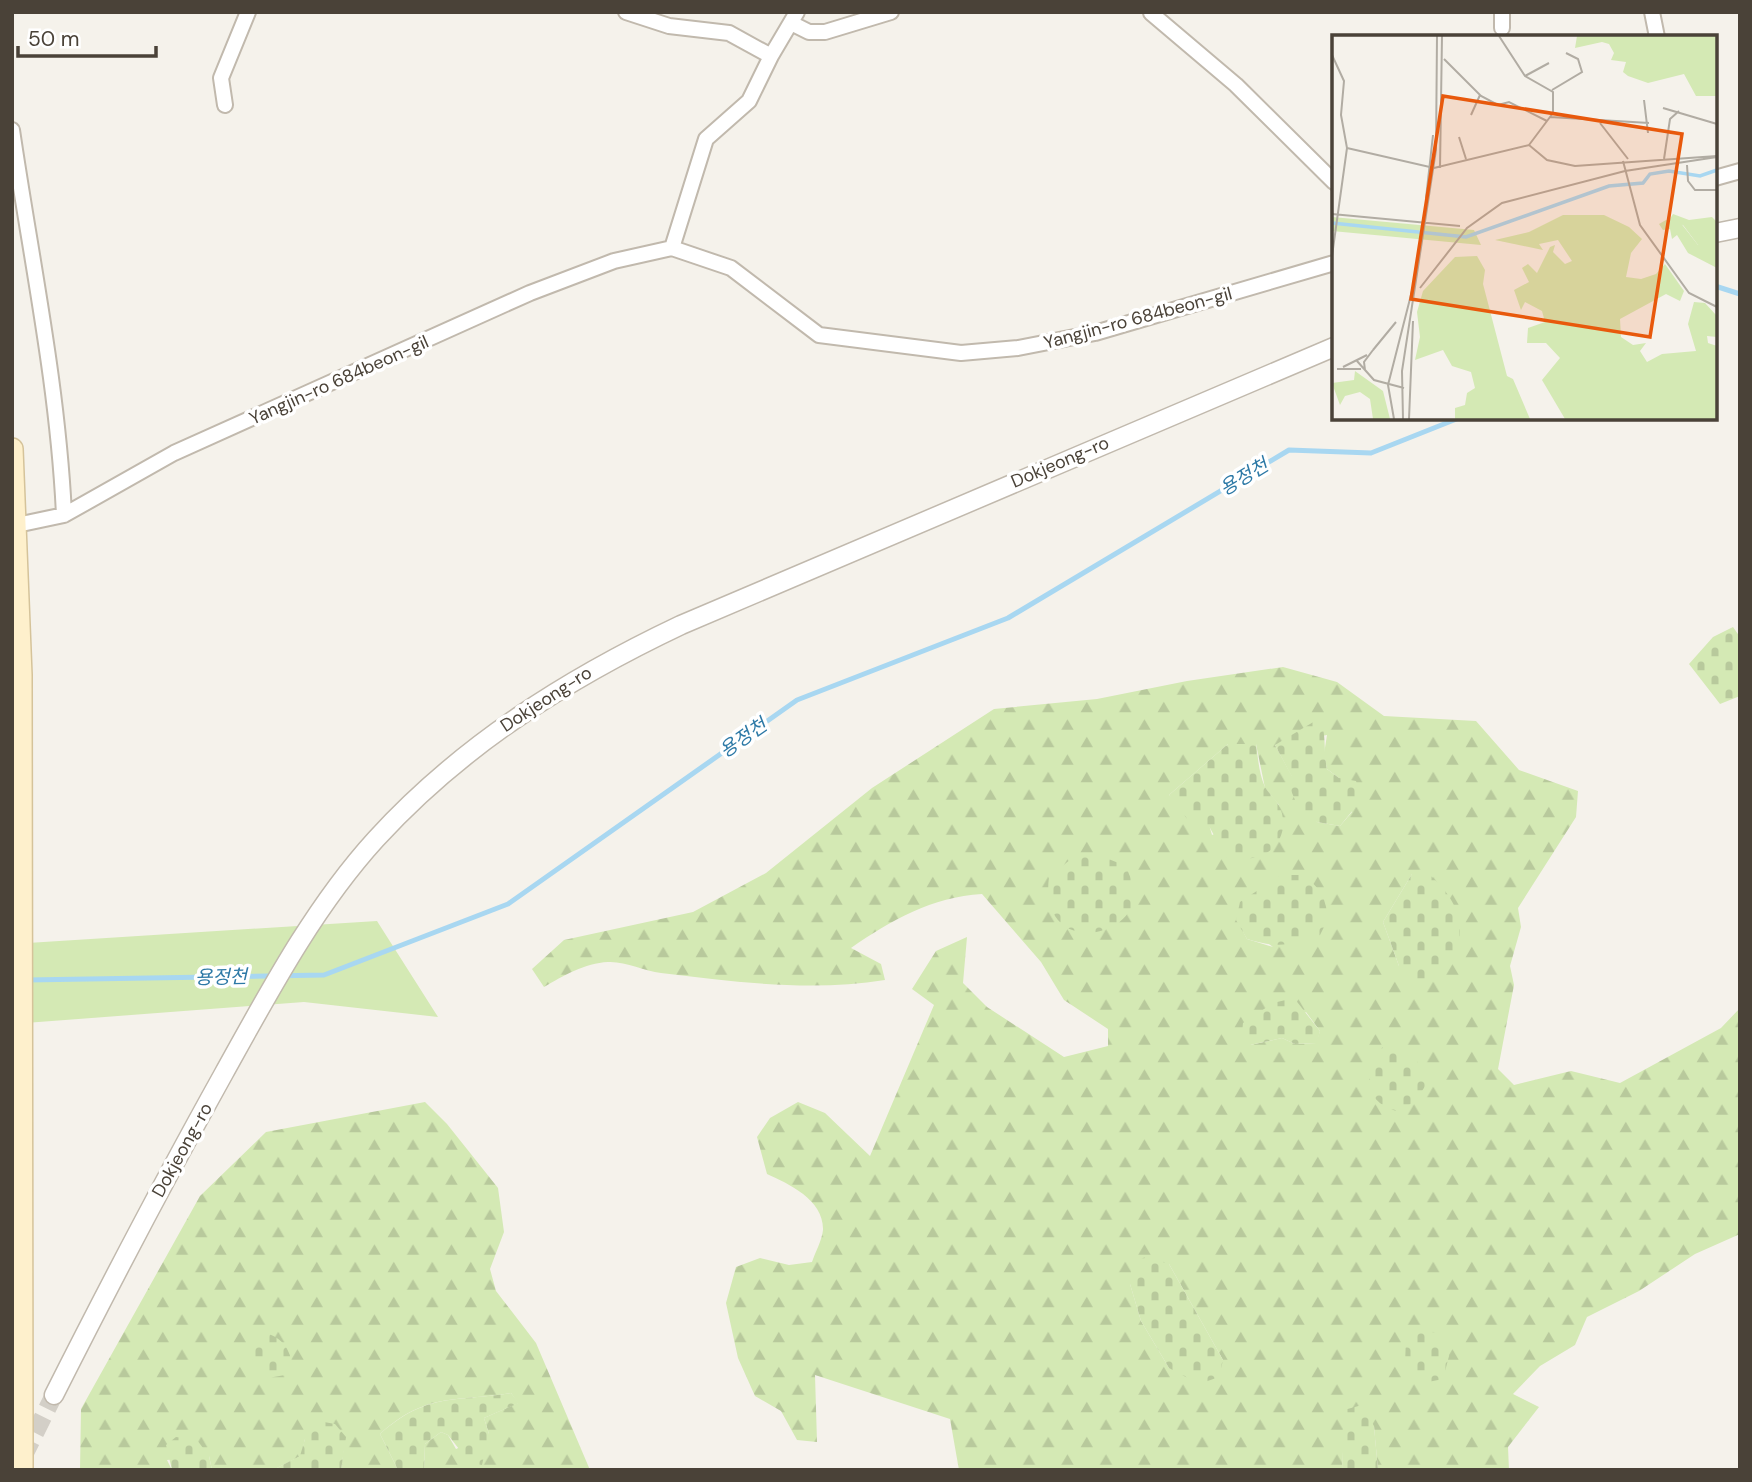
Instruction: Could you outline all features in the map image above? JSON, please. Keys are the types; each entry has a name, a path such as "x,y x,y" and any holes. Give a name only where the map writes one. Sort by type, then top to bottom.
{"main road":[{"path":"12,449 23,893 22,1470"},
{"path":"24,1369 29,1470"}],"street":[{"path":"225,105 221,78 248,12"},
{"path":"626,12 669,26 729,33 771,56"},
{"path":"672,248 706,139 749,101 771,56 794,18 809,32 825,32 891,12"},
{"path":"1145,12 1151,13 1237,85 1332,180"},
{"path":"1502,12 1502,28"},
{"path":"1652,12 1657,35"},
{"path":"12,130 44,318 61,457 64,515"},
{"path":"1717,177 1740,171"},
{"path":"1717,233 1740,228"},
{"name":"Yangjin-ro 684beon-gil","path":"14,526 64,515 174,453 530,293 614,261 672,248 730,268 818,335 961,354 1018,348 1095,333 1332,263"},
{"name":"Dokjeong-ro","path":"54,1395 121,1262 239,1045 301,942 343,882 397,817 458,762 515,717 625,651 796,575 1332,348"}],"green space":[{"path":"1733,627 1740,637 1740,696 1720,704 1689,664 1713,637"},
{"path":"1283,667 1337,682 1384,716 1476,721 1519,770 1578,791 1576,817 1518,908 1521,927 1510,966 1514,985 1498,1069 1514,1085 1571,1071 1620,1083 1721,1028 1740,1008 1740,1234 1695,1254 1639,1291 1587,1317 1575,1345 1540,1366 1513,1394 1539,1407 1508,1447 1509,1470 1378,1470 1374,1426 1343,1452 1342,1470 959,1470 950,1419 815,1375 817,1442 797,1440 781,1411 755,1396 738,1358 726,1303 736,1267 760,1258 789,1265 812,1262 823,1230 822,1219 812,1202 795,1188 767,1174 757,1137 770,1118 798,1102 825,1113 870,1156 934,1005 912,989 936,951 967,937 963,983 987,1007 1064,1057 1108,1046 1108,1029 1064,1000 1041,962 982,894 929,905 897,919 851,948 881,964 885,980 829,985 773,984 661,973 608,962 583,967 544,987 532,969 564,940 693,912 766,873 872,788 994,709 1097,699 1187,681","holes":["1327,735 1324,754 1327,769 1339,778 1352,812 1340,826 1317,822 1275,745","1228,744 1256,744 1265,788 1279,805 1212,835 1210,828 1169,795","1412,874 1399,966 1383,922","1237,920 1273,947 1247,939","1306,1012 1320,1031 1316,1043 1295,1044 1282,1038 1250,1045","1169,1264 1223,1360 1169,1368 1141,1321 1130,1284"]},
{"path":"1320,718 1327,769 1339,778 1356,781 1362,799 1340,826 1317,822 1300,812 1290,788 1292,777 1275,745"},
{"path":"1228,744 1256,744 1263,782 1278,804 1283,817 1282,831 1277,843 1268,852 1253,858 1226,857 1210,828 1191,824 1169,795"},
{"path":"1096,854 1126,866 1134,887 1132,905 1123,919 1108,929 1091,933 1073,930 1059,921 1050,903 1049,877 1071,859"},
{"path":"1424,870 1448,895 1455,908 1460,935 1449,964 1437,979 1413,981 1399,966 1383,922 1412,874"},
{"path":"1281,875 1305,875 1322,893 1329,917 1320,935 1284,944 1267,944 1247,939 1236,920 1240,902"},
{"path":"377,921 438,1017 304,1002 12,1024 12,944"},
{"path":"1294,998 1320,1031 1317,1043 1295,1044 1282,1038 1250,1045 1242,1033 1243,1023 1273,1003"},
{"path":"1385,1045 1401,1049 1413,1056 1427,1083 1417,1099 1400,1112 1381,1104 1370,1085 1372,1057"},
{"path":"425,1102 447,1124 498,1188 504,1232 490,1269 496,1291 536,1343 590,1470 424,1470 425,1444 441,1432 448,1435 456,1449 489,1434 484,1418 518,1403 511,1393 442,1401 412,1411 397,1421 380,1434 398,1470 341,1470 345,1437 305,1439 301,1456 273,1470 212,1470 209,1456 167,1460 172,1470 80,1470 81,1409 200,1196 266,1132"},
{"path":"1145,1257 1169,1264 1223,1360 1219,1377 1199,1384 1169,1368 1141,1321 1130,1284 1132,1264"},
{"path":"1425,1331 1442,1334 1449,1356 1443,1379 1418,1384 1405,1365 1406,1338"},
{"path":"265,1333 281,1341 287,1349 293,1366 285,1375 268,1378 253,1366 253,1338"},
{"path":"511,1393 519,1403 484,1418 489,1434 482,1465 470,1463 448,1435 441,1432 425,1444 424,1470 398,1470 380,1434 412,1411 427,1405"},
{"path":"1362,1405 1374,1426 1378,1470 1342,1470 1344,1410"},
{"path":"324,1422 335,1424 346,1437 341,1470 273,1470 300,1456 305,1439"},
{"path":"176,1437 197,1440 209,1456 212,1470 172,1470 166,1445"}],"waterway":[{"name":"용정천","path":"1717,287 1740,294"},
{"name":"용정천","path":"27,980 324,975 508,904 797,700 1008,618 1289,450 1371,453 1454,420"}],"tunnel":[{"path":"23,1457 54,1395"}]}
